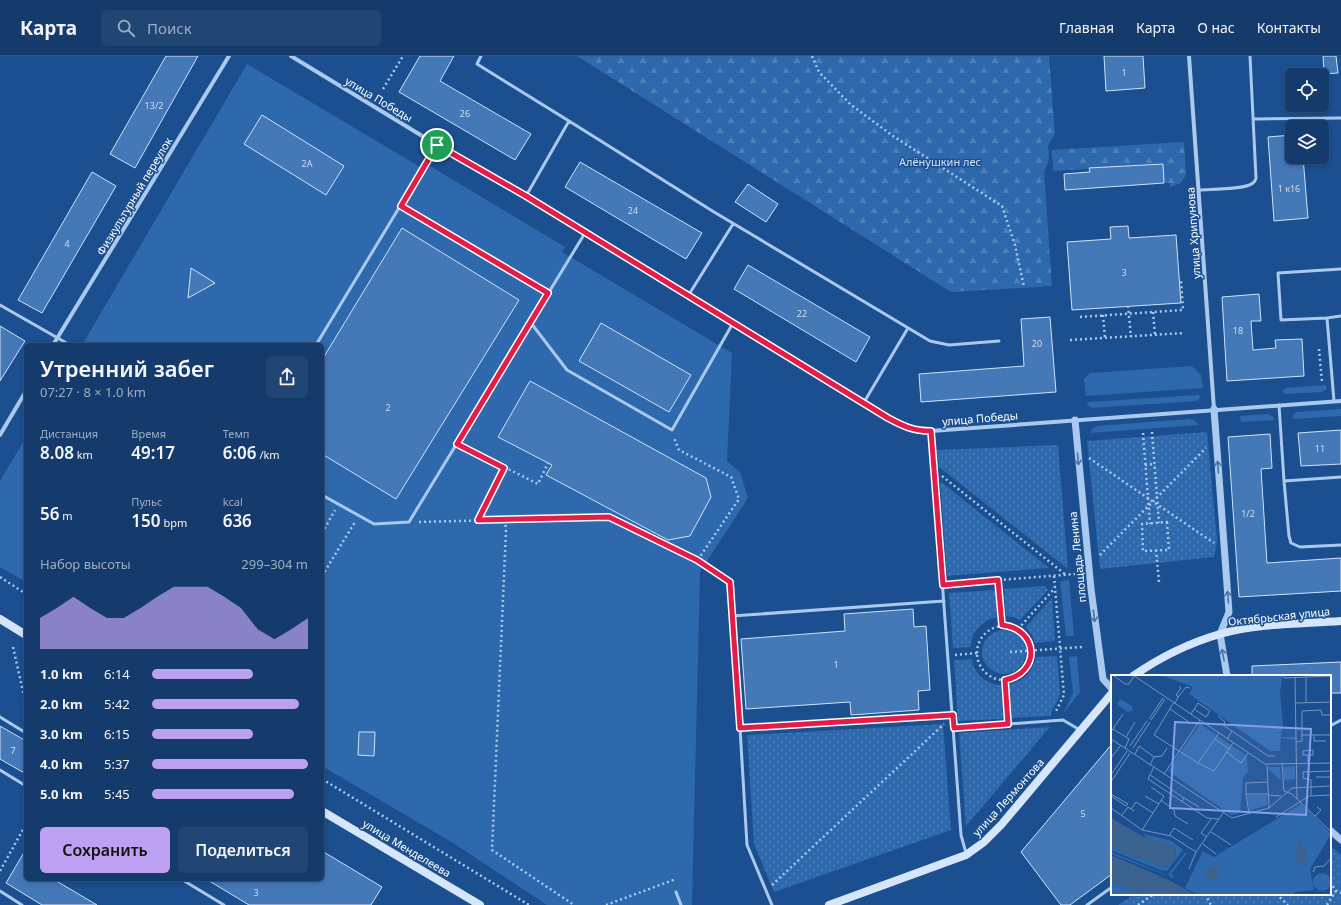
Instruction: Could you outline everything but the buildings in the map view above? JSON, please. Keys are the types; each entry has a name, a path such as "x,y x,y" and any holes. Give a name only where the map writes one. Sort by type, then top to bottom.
{"main road":[{"path":"0,619 24,634"},
{"name":"Октябрьская улица","path":"1220,634 1265,627 1341,621"},
{"path":"1134,675 1154,662 1188,645 1220,634"},
{"name":"улица Лермонтова","path":"829,905 966,855 984,842 1001,825 1111,694"},
{"name":"улица Менделеева","path":"324,812 480,905"}],"street":[{"name":"Физкультурный переулок","path":"55,343 229,56"},
{"name":"улица Победы","path":"291,56 437,145 526,196 863,404 907,428 919,431 931,431 1214,409 1341,401"},
{"name":"улица Хрипунова","path":"1189,56 1214,409"},
{"path":"0,435 24,394"},
{"path":"1214,409 1229,612 1220,634 1227,675"},
{"name":"площадь Ленина","path":"1074,420 1102,679 1111,688"},
{"path":"1331,831 1341,840"}],"lane":[{"path":"481,56 477,64 733,224 908,328 930,340 949,345 999,341"},
{"path":"1199,190 1240,187 1253,183 1256,178 1250,56"},
{"path":"1254,119 1341,118"},
{"path":"526,196 569,121"},
{"path":"317,343 437,145"},
{"path":"401,206 548,293"},
{"path":"688,296 733,224"},
{"path":"324,496 374,524 409,522 585,233"},
{"path":"1341,269 1278,273 1281,320 1341,316"},
{"path":"0,304 67,343"},
{"path":"1327,318 1334,401"},
{"path":"531,323 567,370 672,430 733,323"},
{"path":"863,404 908,328"},
{"path":"1279,405 1284,481 1289,536 1291,543 1300,547 1341,545"},
{"path":"931,431 961,835 966,855"},
{"path":"1284,481 1341,477"},
{"path":"772,905 747,845 732,616 944,601"},
{"path":"740,728 953,715"},
{"path":"0,717 24,732"},
{"path":"954,728 1063,720 1080,730"},
{"path":"1331,725 1341,720"},
{"path":"0,770 24,785"},
{"path":"184,881 224,905"},
{"path":"1087,905 1111,888"},
{"path":"0,891 22,905"},
{"path":"676,892 680,905"}],"path":[{"path":"383,89 403,56"},
{"path":"812,56 819,72 850,104 893,136 1002,206 1015,245 1024,287"},
{"path":"1080,317 1183,310 1181,280"},
{"path":"1128,306 1131,336"},
{"path":"1153,312 1155,335"},
{"path":"1103,315 1105,338"},
{"path":"1070,340 1184,333"},
{"path":"672,430 679,450 731,477 739,499 697,560"},
{"path":"1152,432 1159,523"},
{"path":"1143,433 1150,524"},
{"path":"457,444 538,484 548,463"},
{"path":"1100,555 1208,446"},
{"path":"1088,457 1216,544"},
{"path":"1145,465 1154,464"},
{"path":"478,520 504,468"},
{"path":"934,470 1066,575"},
{"path":"324,530 339,504"},
{"path":"324,573 359,516"},
{"path":"409,522 609,517 697,560 730,582 732,616"},
{"path":"505,520 492,850 574,905"},
{"path":"1167,522 1169,550 1143,551 1142,524 1150,524 1167,522"},
{"path":"1156,550 1159,582"},
{"path":"943,585 1074,574"},
{"path":"1051,721 1064,695 1054,576"},
{"path":"0,577 24,593"},
{"path":"998,580 1002,625"},
{"path":"1018,629 1055,587"},
{"path":"1002,625 1018,629 1024,634 1028,640 1031,651 1029,664 1024,671 1019,676 1005,680 992,677 986,673 981,668 976,653 977,645 984,634 994,627 1002,625"},
{"path":"13,647 24,696"},
{"path":"1010,652 1082,648"},
{"path":"948,656 976,653"},
{"path":"1005,680 1008,724"},
{"path":"766,890 953,715"},
{"path":"324,780 529,905"},
{"path":"0,871 24,828"},
{"path":"606,905 676,879"},
{"path":"1331,884 1336,891 1341,894"},
{"path":"1327,905 1336,891"},
{"path":"1138,905 1153,895"},
{"path":"1206,895 1211,905"},
{"path":"1277,895 1288,905"}],"green space":[{"name":"Алёнушкин лес","path":"577,56 1049,56 1055,134 1048,145 1049,160 1044,172 1052,286 951,292"},
{"path":"247,64 427,171 430,166 565,247 562,252 732,353 727,461 740,472 748,498 700,572 692,905 547,905 453,843 324,767 324,343 83,343"},
{"path":"1184,142 1186,175 1181,183 1170,187 1170,183 1164,183 1163,164 1053,171 1052,150"},
{"path":"1192,366 1201,375 1203,388 1086,396 1084,379 1090,373"},
{"path":"1326,385 1327,389 1322,392 1285,394 1282,391 1286,388"},
{"path":"1201,396 1197,401 1092,408 1087,405 1088,402"},
{"path":"1341,409 1341,416 1292,419 1296,412"},
{"path":"1268,414 1275,420 1241,422 1240,416"},
{"path":"1189,419 1195,421 1199,425 1090,433 1092,429 1097,426"},
{"path":"1207,432 1217,541 1214,557 1100,569 1087,441"},
{"path":"24,440 24,581 0,567 0,481"},
{"path":"1058,445 1068,569 939,467 937,450"},
{"path":"940,481 1049,568 947,576"},
{"path":"1069,580 1074,636 1066,636 1060,581"},
{"path":"1045,586 1048,590 1020,620 1006,616 1004,589"},
{"path":"995,590 997,617 987,621 979,627 973,636 971,647 953,648 949,593"},
{"path":"1052,598 1055,641 1035,643 1026,627"},
{"path":"1004,630 1016,634 1022,640 1026,652 1022,664 1016,670 1004,674 992,670 986,664 982,652 986,640 992,634"},
{"path":"1057,656 1060,694 1050,716 1011,718 1009,684 1023,679 1027,675 1035,662 1036,657"},
{"path":"1077,656 1080,692 1063,714 1073,693 1069,657"},
{"path":"972,659 975,669 982,677 991,683 1001,685 1003,719 958,721 954,660"},
{"path":"943,724 951,830 774,892 754,844 747,735"},
{"path":"1050,727 966,826 959,733"},
{"path":"1331,846 1341,855 1341,905 1118,905 1133,895 1331,895"}],"route":[{"path":"437,145 526,196 888,418 907,428 919,431 931,431 943,585 998,580 1002,625 1018,629 1024,634 1028,640 1031,651 1029,664 1024,671 1019,676 1005,680 1008,724 954,728 953,715 740,728 730,582 697,560 609,517 478,520 504,468 457,444 548,293 401,206 437,145"}]}
